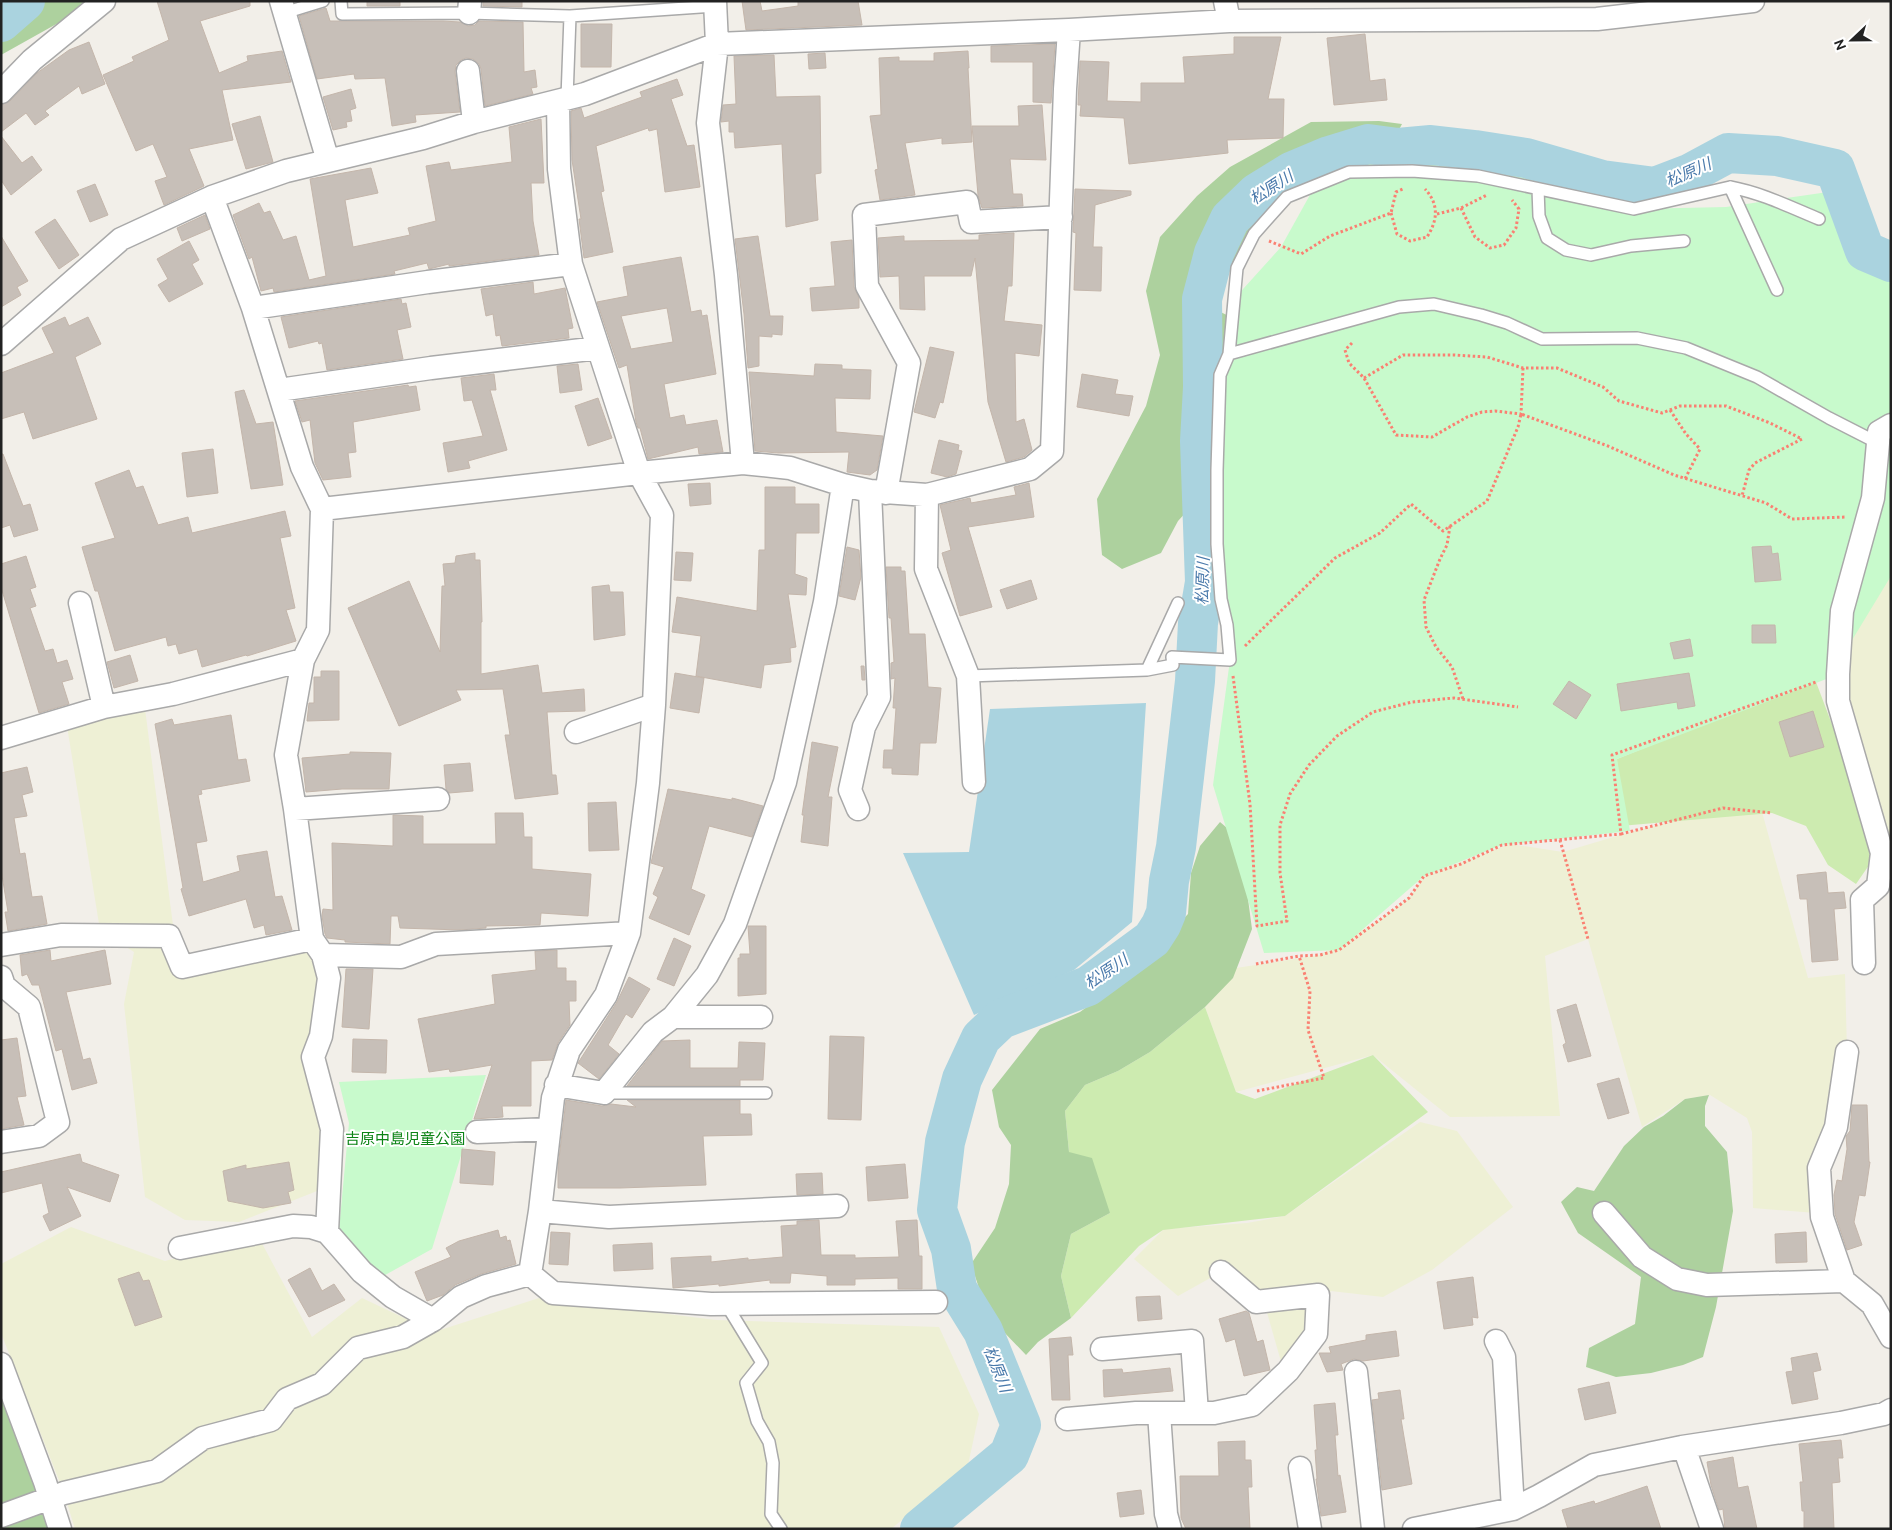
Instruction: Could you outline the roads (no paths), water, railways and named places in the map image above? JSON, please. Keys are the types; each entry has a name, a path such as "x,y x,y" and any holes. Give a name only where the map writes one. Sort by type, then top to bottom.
{"street":[{"path":"1,92 32,60 104,1"},
{"path":"1,344 121,239 212,196 286,172 423,138 474,122 585,94 717,44 1069,30 1227,11 1597,19 1753,1"},
{"path":"715,4 717,44 708,123 726,275 743,463"},
{"path":"283,7 328,161"},
{"path":"322,509 743,463 790,468 843,485 878,492 927,495 1030,468 1052,451 1065,89 1069,30"},
{"path":"468,71 474,122"},
{"path":"530,1274 556,1084 569,1050 606,995 629,933 648,783 654,705 662,516 639,473 571,264 559,169 563,100"},
{"path":"212,196 252,308 302,467 322,509 318,630 303,660 286,754 317,947 329,978 321,1036 313,1058 332,1129 327,1232"},
{"path":"858,809 850,790 864,727 879,697 878,492 914,353 867,286 864,215 967,202 971,222 1061,217"},
{"path":"252,308 428,282 571,264"},
{"path":"279,390 431,368 598,348"},
{"path":"1864,963 1862,900 1878,886 1882,853 1838,701 1838,674 1842,611 1873,498 1884,434"},
{"path":"556,1084 604,1093 653,1032 673,1017 707,975 735,924 785,782 825,602 843,485"},
{"path":"927,495 926,568 968,676 974,782"},
{"path":"80,603 104,707"},
{"path":"1,738 104,707 173,694 303,660"},
{"path":"576,732 654,705"},
{"path":"295,809 438,798"},
{"path":"1,945 61,936 169,936 182,967 317,947 401,957 436,944 629,933"},
{"path":"1,977 4,986 29,1007 58,1122 39,1136 1,1142"},
{"path":"673,1017 761,1016"},
{"path":"1847,1052 1836,1127 1820,1168 1822,1217 1844,1281 1872,1304 1891,1337"},
{"path":"477,1132 549,1130"},
{"path":"540,1211 609,1217 837,1206"},
{"path":"1604,1213 1642,1256 1677,1279 1707,1285 1844,1281"},
{"path":"180,1248 294,1226 311,1226 327,1232 362,1272 392,1297 433,1320"},
{"path":"1067,1419 1136,1413 1214,1413 1252,1405 1288,1370 1316,1334 1318,1295 1256,1302 1221,1272"},
{"path":"530,1274 553,1294 726,1304 936,1302"},
{"path":"1,1516 64,1493 157,1471 203,1438 271,1420 287,1399 322,1384 358,1348 403,1337 433,1320 461,1297 486,1286 530,1274"},
{"path":"1102,1349 1192,1341 1197,1413"},
{"path":"1496,1341 1504,1357 1513,1509"},
{"path":"1,1364 51,1498 60,1529"},
{"path":"1356,1372 1373,1529"},
{"path":"1414,1529 1513,1509 1594,1465 1684,1447 1841,1423 1884,1414 1891,1410"},
{"path":"1159,1413 1166,1514 1170,1529"},
{"path":"1684,1447 1712,1529"},
{"path":"1300,1468 1310,1529"}],"lane":[{"path":"283,7 323,1"},
{"path":"340,1 342,14 470,7 570,16 715,4"},
{"path":"563,100 570,16"},
{"path":"968,676 1147,670 1173,665 1172,657 1230,660 1227,625 1221,599 1217,544 1220,375 1229,354 1237,268 1254,234 1287,197 1350,172 1412,170 1478,176 1634,209 1730,187 1746,190 1775,200 1819,219"},
{"path":"1730,187 1777,290"},
{"path":"1538,189 1539,216 1548,238 1566,250 1591,255 1631,246 1684,240"},
{"path":"1229,354 1399,307 1434,304 1508,323 1542,339 1637,338 1686,348 1757,376 1829,418 1884,434"},
{"path":"1147,670 1178,603"},
{"path":"604,1093 766,1093"},
{"path":"726,1304 762,1362 746,1384 758,1421 769,1442 773,1463 771,1514 781,1529"}],"water":[{"path":"1146,703 1132,922 1074,970 974,1015 903,853 969,852 990,709"}],"waterway":[{"path":"1,22 25,1"},
{"name":"松原川","path":"920,1529 1009,1455 1021,1425 983,1331 957,1289 951,1249 937,1210 945,1142 962,1079 981,1038 1001,1019 1088,986 1152,939 1166,913 1169,881 1176,847 1195,681 1198,623 1205,582 1200,441 1203,387 1202,299 1214,253 1230,219 1257,193 1291,172 1329,156 1368,144 1398,148 1431,145 1475,150 1526,158 1602,180 1655,187 1689,174 1728,153 1777,156 1835,169 1865,251 1891,262"}],"park label":[{"name":"吉原中島児童公園","path":"405,1139"}]}
